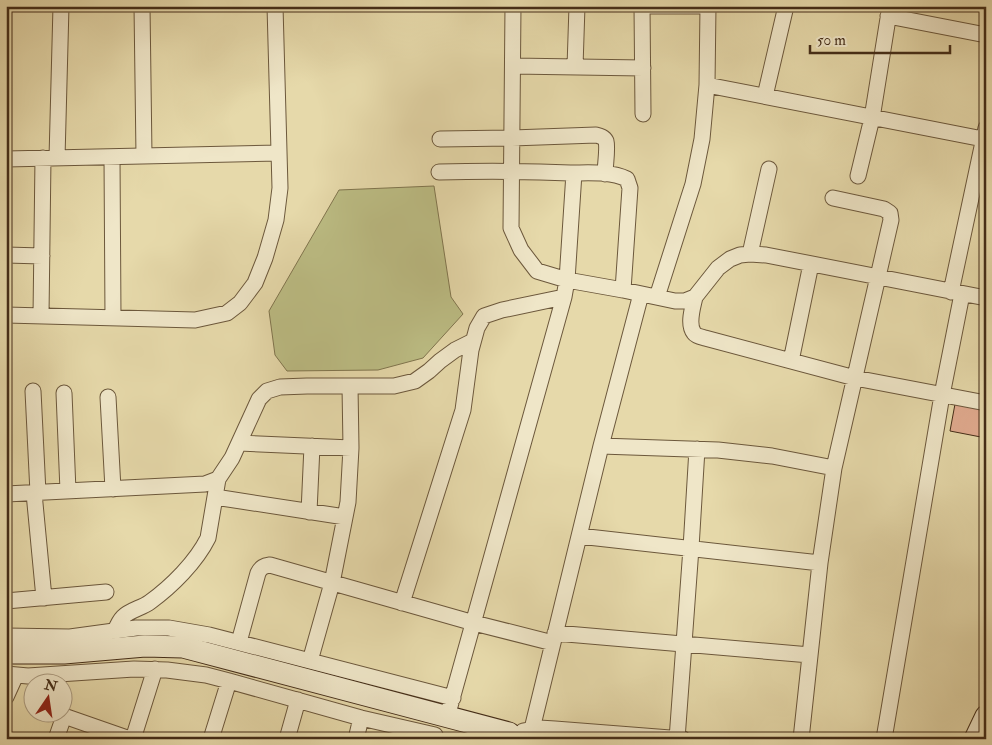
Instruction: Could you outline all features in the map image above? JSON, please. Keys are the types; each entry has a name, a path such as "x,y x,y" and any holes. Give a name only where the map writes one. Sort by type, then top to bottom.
{"street":[{"path":"41,316 42,256 61,6"},
{"path":"142,6 144,156"},
{"path":"6,315 195,320 227,313 240,303 255,283 265,258 276,220 280,188 275,6"},
{"path":"513,6 511,228 521,250 537,270 567,280 624,290 675,302 695,297"},
{"path":"575,67 577,6"},
{"path":"644,114 641,6 708,6 707,85 702,139 693,184 657,297"},
{"path":"765,96 786,6"},
{"path":"858,176 872,118 889,11 986,35"},
{"path":"513,66 643,68"},
{"path":"707,85 872,118 984,134 884,739"},
{"path":"440,138 602,136 606,141 605,174"},
{"path":"6,159 279,153"},
{"path":"112,157 113,318"},
{"path":"750,254 769,169"},
{"path":"439,172 512,170 605,174 617,175 627,179 630,188 624,290"},
{"path":"439,719 474,622 564,297 567,280 574,173"},
{"path":"801,739 820,562 834,468 891,220 890,213 884,209 834,198"},
{"path":"986,298 766,255 750,254 730,260 718,268 695,297 691,321 691,328 695,334 705,338 855,378 986,404"},
{"path":"6,255 42,256"},
{"path":"791,361 811,264"},
{"path":"519,734 554,638 601,446 641,294"},
{"path":"402,602 463,410 471,350 477,328 484,316 502,310 564,297"},
{"path":"115,631 124,615 149,604 172,584 205,545 208,538 218,479 232,458 259,399 267,391 280,387 394,386 415,381 455,350 473,341"},
{"path":"310,661 332,583 348,502 351,448 350,386"},
{"path":"33,391 36,493 44,598"},
{"path":"64,393 68,491"},
{"path":"108,397 113,489"},
{"path":"239,443 351,448"},
{"path":"309,512 312,446"},
{"path":"601,446 718,450 772,456 834,468"},
{"path":"678,738 697,450"},
{"path":"6,494 206,484 218,479"},
{"path":"215,497 345,517"},
{"path":"579,536 820,562"},
{"path":"239,642 258,573 261,568 270,565 474,622 554,638 685,644 810,654"},
{"path":"6,602 106,592"},
{"path":"6,636 70,637 136,628 169,628 209,634 310,661 439,719"},
{"path":"6,651 13,653 64,653 145,646 183,647 439,719 519,734 539,728 617,736 683,739"},
{"path":"6,697 21,677 155,669 229,681 362,718 439,719"},
{"path":"72,718 131,739 155,669"},
{"path":"211,739 229,681"},
{"path":"287,739 298,700"},
{"path":"975,739 986,716"},
{"path":"356,739 362,718"},
{"path":"56,739 59,722"}],"green space":[{"path":"434,186 451,297 463,314 423,358 378,370 287,371 275,355 269,311 339,190"}],"building":[{"path":"955,404 986,410 986,438 950,431"}]}
